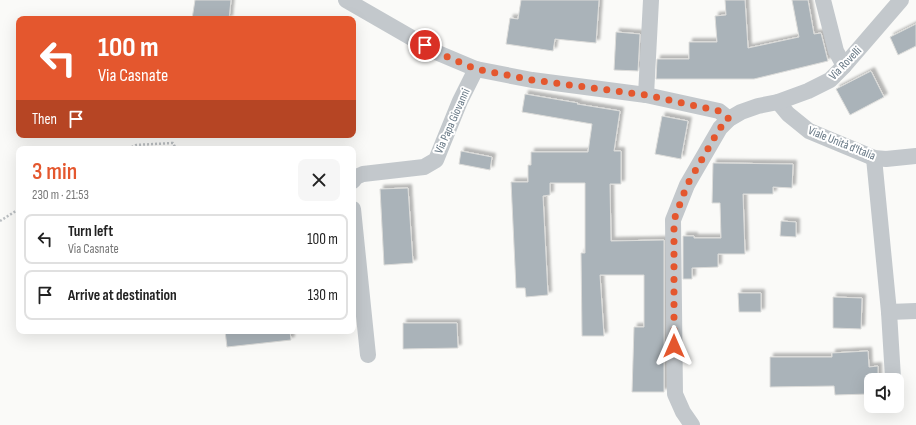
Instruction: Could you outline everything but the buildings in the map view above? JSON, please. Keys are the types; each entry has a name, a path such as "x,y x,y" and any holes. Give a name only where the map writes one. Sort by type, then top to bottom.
{"street":[{"path":"346,0 438,53 476,69 532,80 646,95 719,111 729,119 720,128 687,185 674,220 675,394 688,418"},
{"path":"646,95 651,0"},
{"path":"823,0 836,51 844,66"},
{"name":"Via Rovelli","path":"729,119 741,112 758,106 778,102 830,80 901,0"},
{"name":"Via Papa Giovanni","path":"356,177 363,174 424,167 436,160 460,101 476,69"},
{"name":"Viale Unità d'Italia","path":"778,102 788,114 808,131 874,158 886,159 916,156"},
{"path":"874,158 889,312 893,373"},
{"path":"356,238 368,355"},
{"path":"889,312 916,311"}],"path":[{"path":"134,146 173,143 174,146"},
{"path":"0,221 16,211"}],"route":[{"path":"425,45 438,53 476,69 532,80 646,95 719,111 729,119 720,128 687,185 674,220 674,346"}]}
